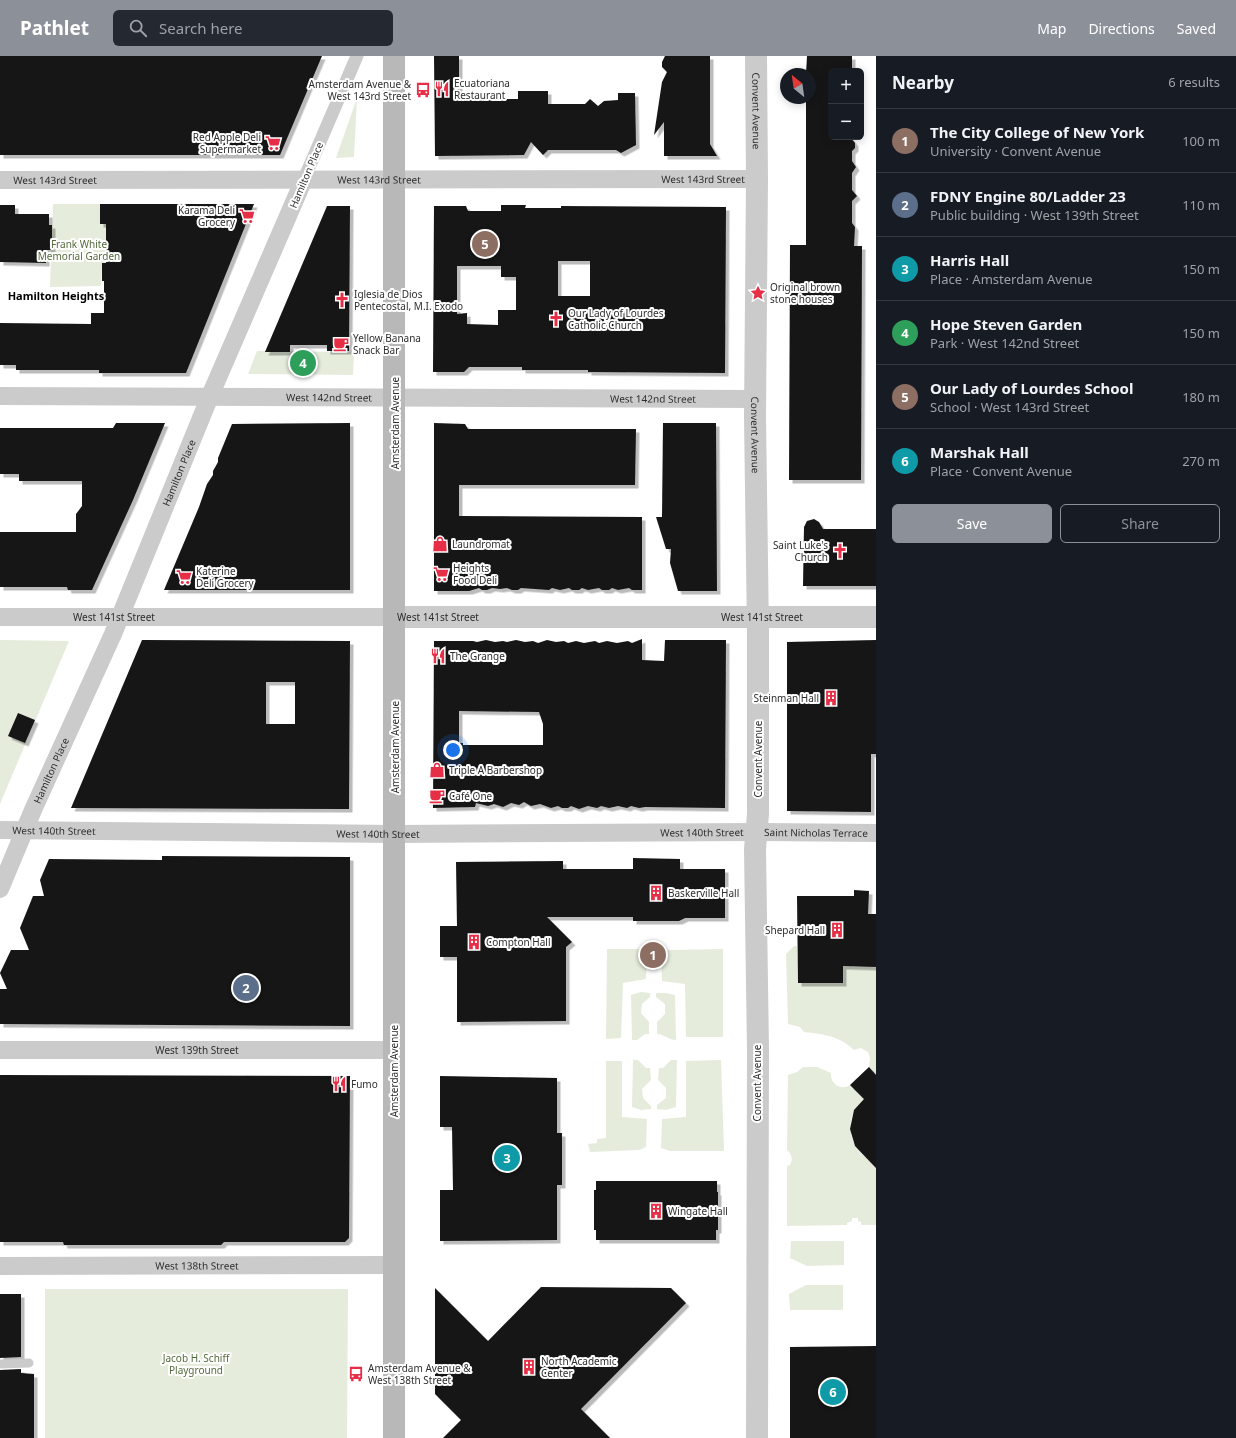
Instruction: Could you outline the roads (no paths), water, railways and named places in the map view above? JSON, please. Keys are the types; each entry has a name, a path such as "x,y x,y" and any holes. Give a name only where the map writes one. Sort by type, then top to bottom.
{"main road":[{"name":"Amsterdam Avenue","path":"394,56 394,1438"}],"street":[{"name":"Hamilton Place","path":"0,888 120,617 210,396 356,56"},
{"name":"Convent Avenue","path":"756,56 757,179 755,399 758,616 758,814 755,849 758,1050 757,1438"},
{"name":"West 143rd Street","path":"0,180 757,179"},
{"name":"West 142nd Street","path":"0,396 395,396 755,399"},
{"name":"West 141st Street","path":"0,617 876,617"},
{"name":"West 140th Street","path":"0,830 395,834 756,832"},
{"name":"Saint Nicholas Terrace","path":"756,832 876,833"},
{"name":"West 139th Street","path":"0,1050 394,1050"},
{"name":"West 138th Street","path":"0,1266 394,1265"}],"lane":[{"path":"0,1364 29,1363"}],"place":[{"name":"Ecuatoriana Restaurant","path":"442,89"},
{"name":"Amsterdam Avenue & West 143rd Street","path":"423,90"},
{"name":"Red Apple Deli Supermarket","path":"273,143"},
{"name":"Karama Deli Grocery","path":"247,216"},
{"name":"Our Lady of Lourdes School","path":"485,244"},
{"name":"Original brown stone houses","path":"758,293"},
{"name":"Iglesia de Dios Pentecostal, M.I. Exodo","path":"342,300"},
{"name":"Our Lady of Lourdes Catholic Church","path":"556,319"},
{"name":"Yellow Banana Snack Bar","path":"341,344"},
{"name":"Hope Steven Garden","path":"303,363"},
{"name":"Laundromat","path":"440,544"},
{"name":"Saint Luke's Church","path":"840,551"},
{"name":"Heights Food Deli","path":"441,574"},
{"name":"Katerine Deli Grocery","path":"184,577"},
{"name":"The Grange","path":"438,656"},
{"name":"Steinman Hall","path":"831,698"},
{"name":"Triple A Barbershop","path":"437,770"},
{"name":"Café One","path":"437,796"},
{"name":"Baskerville Hall","path":"656,893"},
{"name":"Shepard Hall","path":"837,930"},
{"name":"Compton Hall","path":"474,942"},
{"name":"The City College of New York","path":"653,955"},
{"name":"FDNY Engine 80/Ladder 23","path":"246,988"},
{"name":"Fumo","path":"339,1084"},
{"name":"Harris Hall","path":"507,1158"},
{"name":"Wingate Hall","path":"656,1211"},
{"name":"North Academic Center","path":"529,1367"},
{"name":"Amsterdam Avenue & West 138th Street","path":"356,1374"},
{"name":"Marshak Hall","path":"833,1392"}],"district":[{"name":"Hamilton Heights","path":"56,295"}],"park label":[{"name":"Frank White Memorial Garden","path":"79,250"},
{"name":"Jacob H. Schiff Playground","path":"196,1364"}]}
